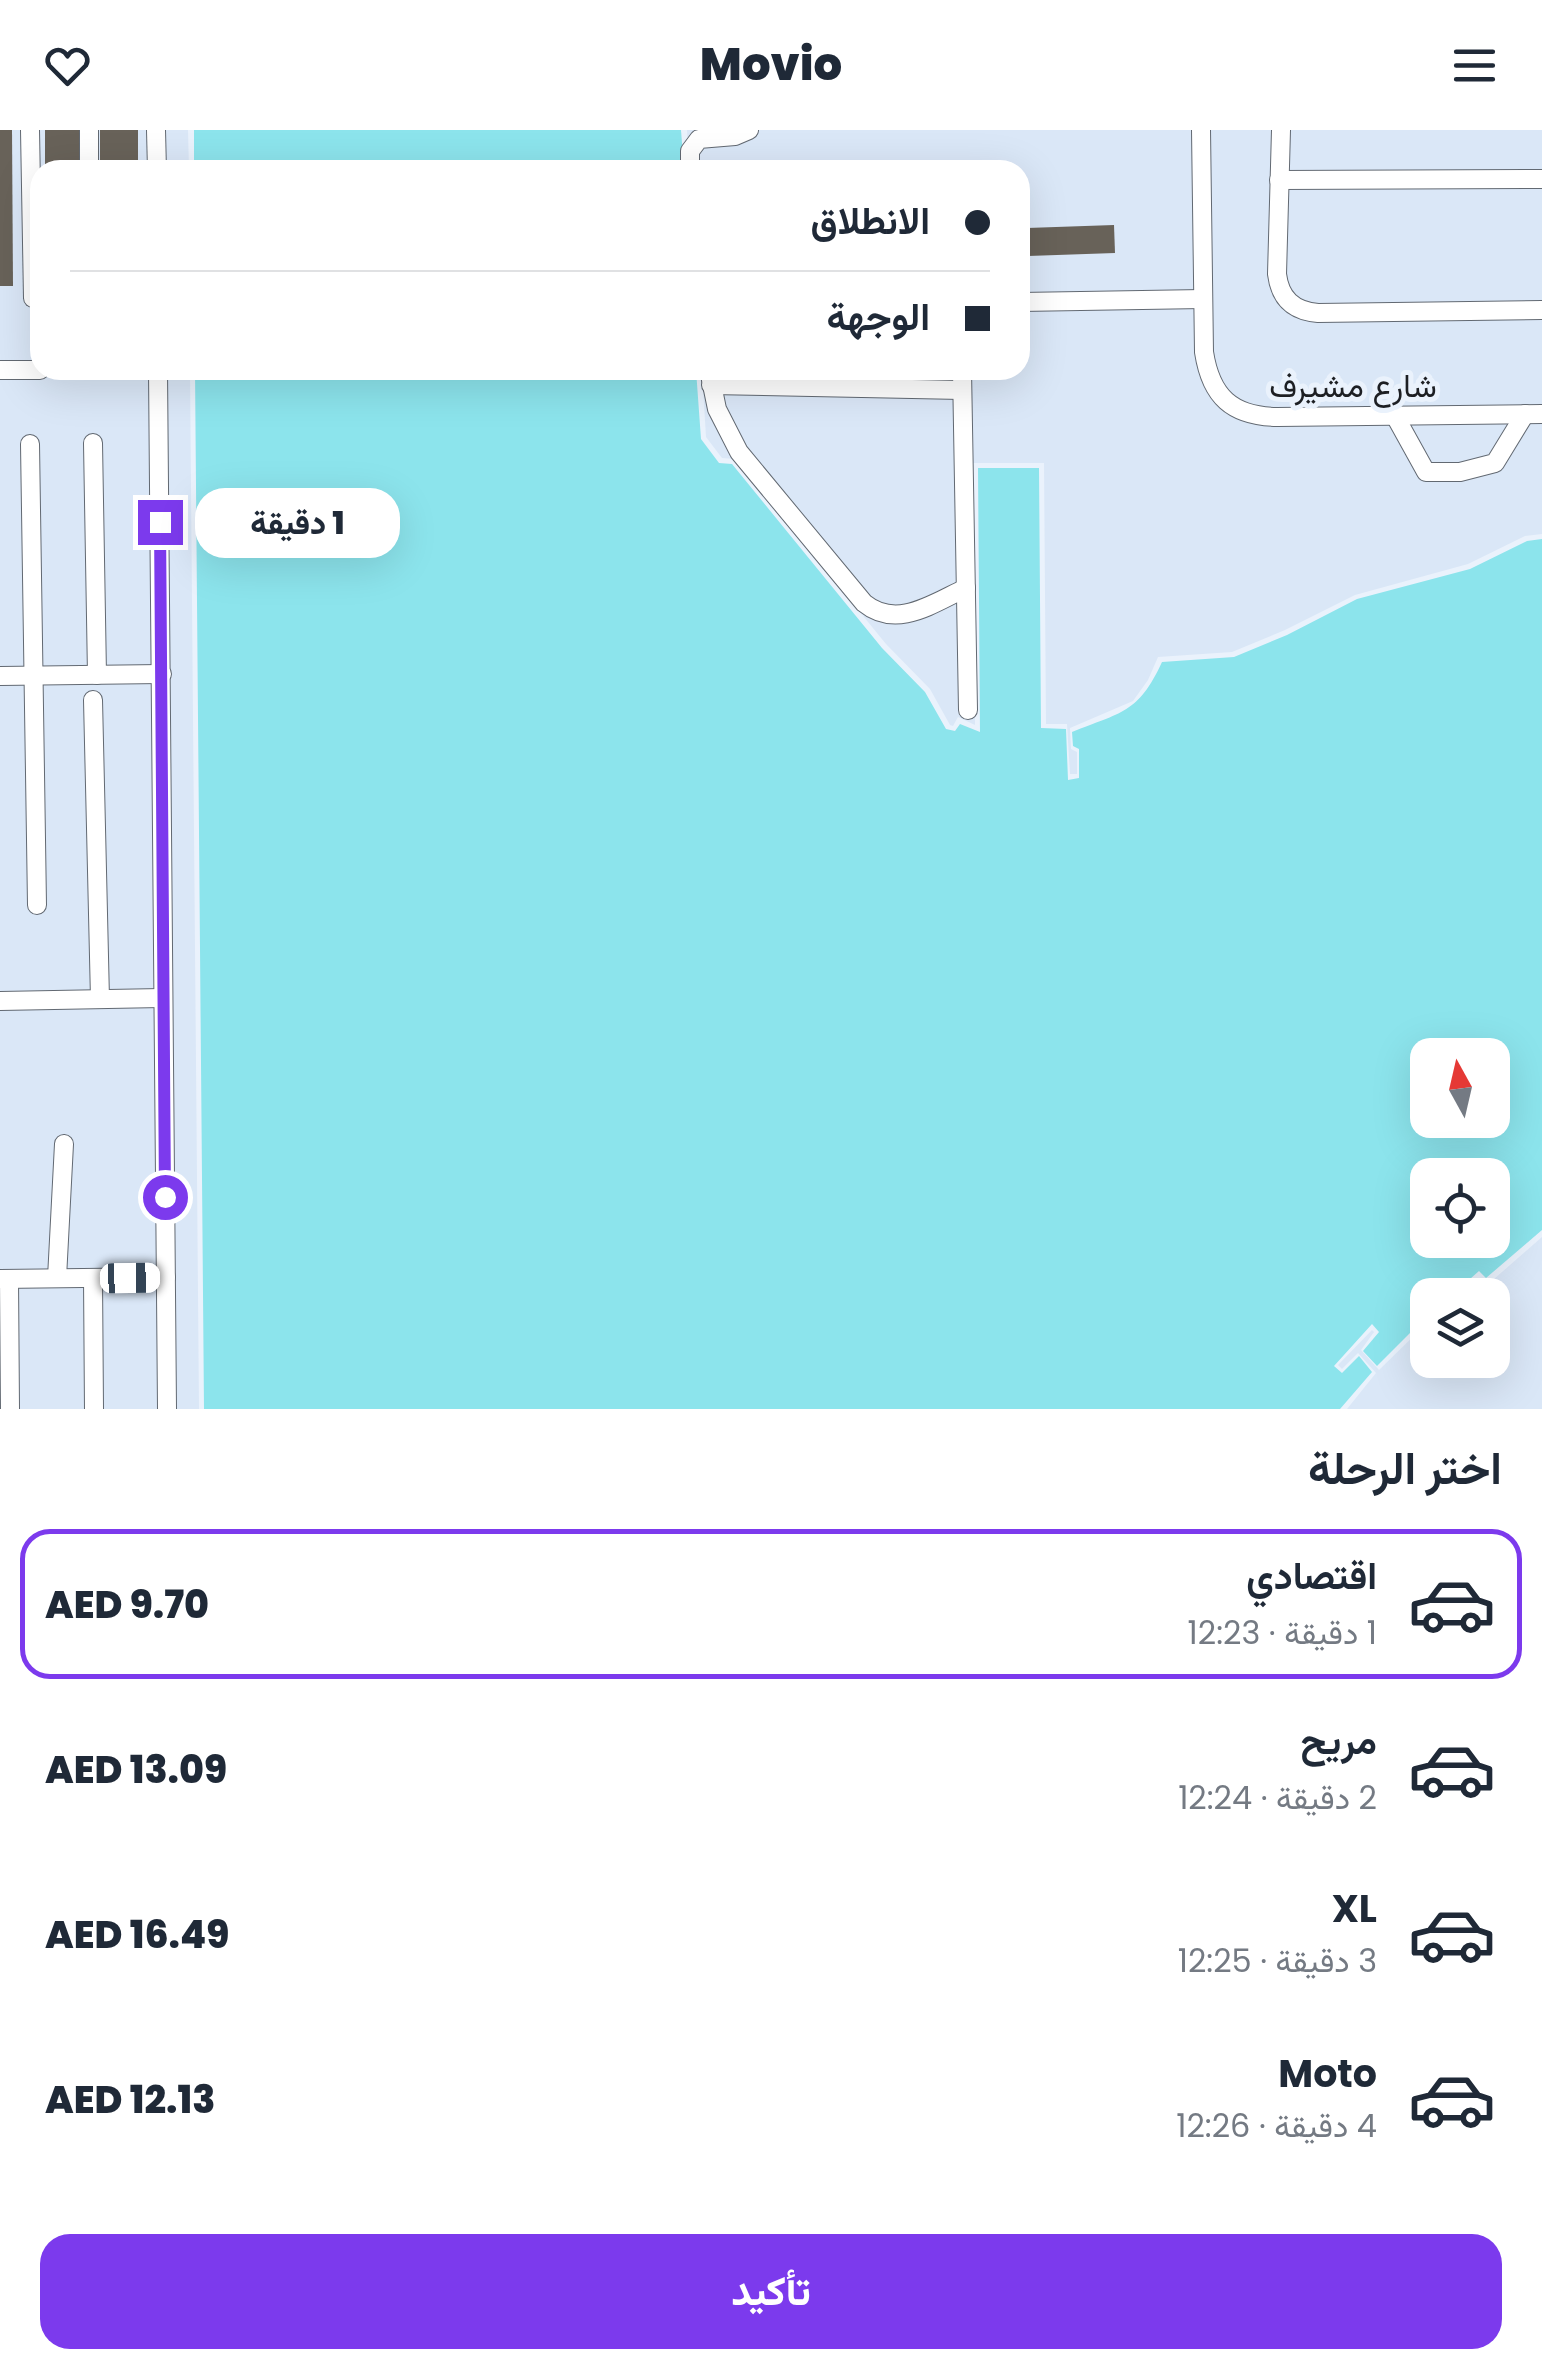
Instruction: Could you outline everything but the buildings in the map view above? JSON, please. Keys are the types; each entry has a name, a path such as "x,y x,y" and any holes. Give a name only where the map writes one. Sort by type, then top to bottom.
{"street":[{"path":"30,130 31,160"},
{"path":"89,130 89,160"},
{"path":"156,130 156,160"},
{"path":"690,160 690,150 699,139 735,136 749,130"},
{"name":"شارع مشيرف","path":"1201,130 1208,374 1218,393 1234,408 1255,416 1533,414"},
{"path":"1280,130 1277,274 1284,298 1294,306 1318,313 1542,310"},
{"path":"1279,180 1542,179"},
{"path":"1030,302 1203,299"},
{"path":"0,370 30,370"},
{"path":"158,380 167,1409"},
{"path":"710,380 717,409 739,452 874,611 885,616 909,614 966,588"},
{"path":"752,380 962,390"},
{"path":"962,380 968,710"},
{"path":"1394,416 1426,472 1460,472 1495,462 1533,414"},
{"path":"93,443 97,674"},
{"path":"30,444 38,906"},
{"path":"0,676 162,674"},
{"path":"93,700 100,999"},
{"path":"0,1001 162,998"},
{"path":"57,1278 64,1144"},
{"path":"10,1409 4,1279 166,1277"},
{"path":"93,1278 94,1409"}],"shaded area":[{"path":"0,130 188,130 189,160 30,160 30,380 190,380 199,1409 0,1409"},
{"path":"687,130 1542,130 1542,534 1525,536 1468,564 1355,595 1232,652 1158,657 1133,701 1070,728 1071,749 1077,752 1077,774 1070,774 1067,724 1046,724 1044,463 973,463 975,725 958,717 950,725 930,689 886,644 735,459 722,458 706,437 703,380 1030,380 1030,160 688,160"},
{"path":"1542,1237 1542,1409 1347,1409 1376,1373 1358,1353 1342,1369 1338,1365 1372,1330 1361,1350 1379,1370 1410,1340 1410,1378 1510,1378 1510,1278 1495,1278"}],"water":[{"path":"194,130 681,130 683,160 194,160"},
{"path":"195,380 697,380 701,439 719,463 732,464 882,648 925,692 946,729 955,731 960,724 980,732 978,468 1039,468 1041,728 1066,729 1068,780 1079,778 1079,749 1073,746 1072,732 1116,715 1136,702 1162,662 1234,657 1357,599 1470,569 1527,541 1542,539 1542,1230 1510,1257 1510,1158 1410,1158 1410,1258 1509,1258 1486,1278 1479,1271 1471,1278 1410,1278 1410,1333 1377,1366 1363,1351 1379,1332 1372,1324 1334,1366 1342,1373 1359,1356 1372,1372 1340,1409 204,1409"}],"route":[{"path":"160,522 165,1197"}]}
